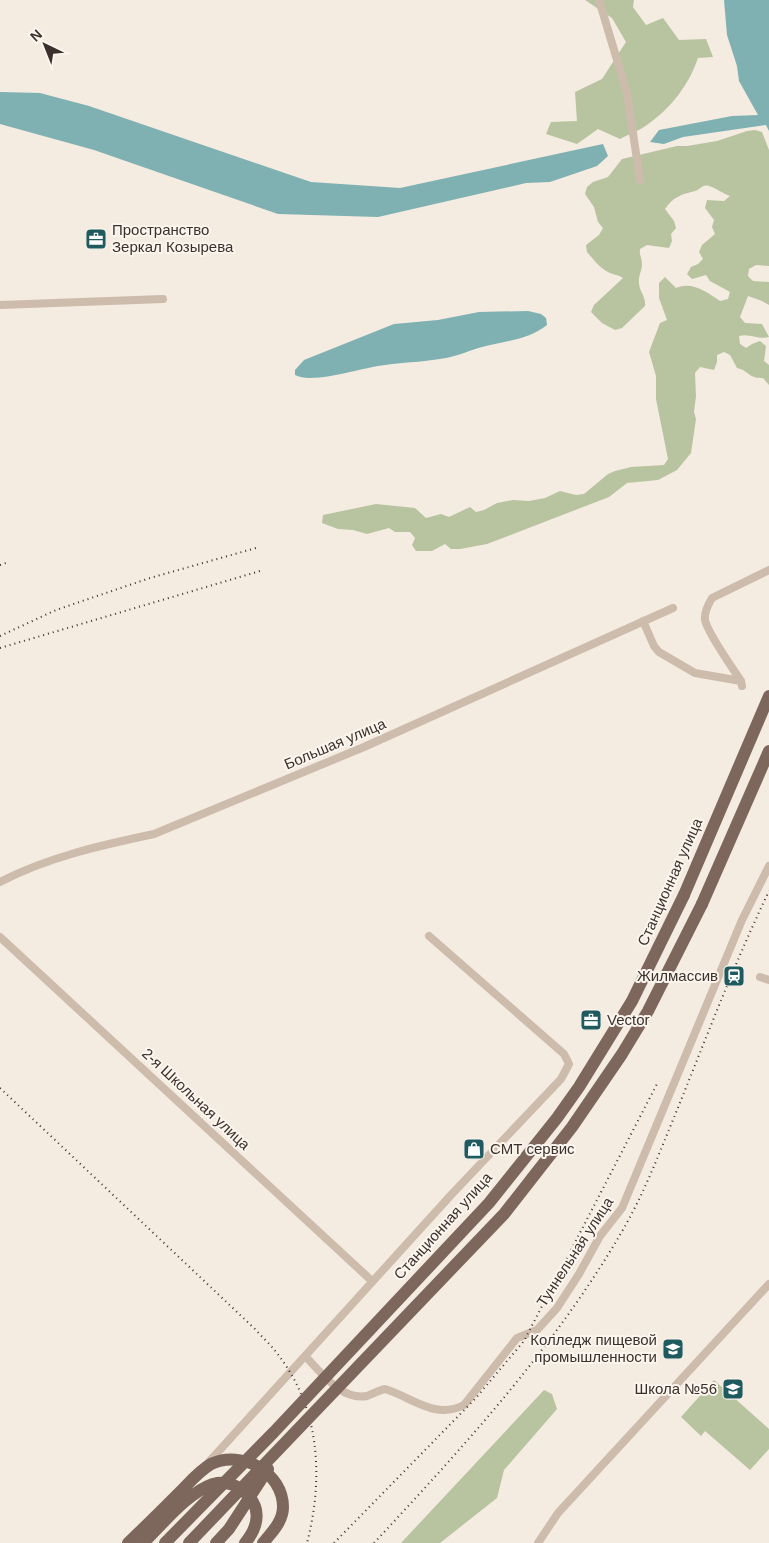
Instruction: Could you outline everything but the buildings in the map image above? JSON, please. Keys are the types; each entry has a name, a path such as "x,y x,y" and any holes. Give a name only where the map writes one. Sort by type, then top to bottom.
{"main road":[{"name":"Станционная улица","path":"165,1543 274,1432 489,1203 558,1118 632,1001 684,895 769,696"},
{"path":"189,1543 504,1214 572,1127 622,1054 648,1011 702,904 769,751"},
{"path":"216,1543 229,1529 286,1442"},
{"path":"128,1543 196,1476 211,1464 226,1460 241,1460 255,1464 264,1470 278,1488 283,1508 281,1518 263,1543"},
{"path":"143,1543 191,1496 203,1488 216,1484 236,1485 253,1500 257,1511 256,1523 245,1543"}],"street":[{"path":"600,0 627,93 640,180"},
{"path":"0,305 163,299"},
{"path":"643,622 654,646 659,652 695,673 741,683 715,640 705,619 708,604 712,598 769,570"},
{"name":"Большая улица","path":"0,882 64,856 154,834 364,747 673,608"},
{"name":"Туннельная улица","path":"305,1356 335,1386 352,1396 367,1396 385,1388 417,1404 440,1410 455,1410 464,1405 517,1338 537,1330 557,1308 600,1236 622,1208 742,920 769,866"},
{"name":"Станционная улица","path":"196,1476 372,1281 562,1079 569,1064 564,1054 429,936"},
{"name":"2-я Школьная улица","path":"0,937 372,1281"},
{"path":"760,977 769,980"},
{"path":"538,1543 558,1512 769,1284"}],"green space":[{"path":"585,0 634,0 633,7 646,25 663,18 679,40 706,39 713,57 698,58 690,77 678,95 664,111 644,127 620,139 598,129 577,144 546,134 551,122 577,121 575,92 602,79 626,42 612,18"},
{"path":"755,130 762,132 769,150 769,266 756,265 749,269 748,276 753,281 769,282 769,305 748,296 740,317 745,323 762,324 769,337 739,336 740,344 746,348 760,341 766,346 764,361 769,365 769,385 763,378 752,376 737,368 730,355 724,352 717,355 714,370 700,367 695,373 696,396 694,412 696,419 691,453 677,470 658,480 627,483 609,497 487,544 460,549 451,549 445,544 432,551 416,551 412,545 415,538 410,532 395,532 389,528 367,534 353,530 338,529 322,523 323,515 376,504 415,508 426,518 441,514 449,517 470,507 476,512 497,503 545,498 560,491 576,495 584,494 608,474 615,471 631,467 664,465 668,459 656,399 656,376 649,352 660,323 667,320 659,298 659,283 665,277 676,288 682,286 694,287 705,291 720,301 728,299 730,292 710,281 706,275 692,279 687,274 691,267 703,259 699,252 702,245 715,234 712,227 714,220 705,208 707,200 724,201 730,196 705,186 678,197 668,205 665,209 674,221 676,228 671,234 672,241 669,248 647,245 640,249 642,264 639,284 645,300 645,306 622,328 615,330 602,323 591,312 594,305 623,278 605,270 587,252 586,245 599,235 603,228 598,222 594,207 585,194 587,187 593,182 608,177 622,159 677,146 717,141"},
{"path":"714,1380 769,1429 769,1449 750,1470 705,1431 701,1436 681,1417"},
{"path":"544,1390 552,1394 557,1409 504,1470 497,1498 440,1543 401,1543"}],"water":[{"path":"724,0 769,0 769,131 766,125 683,137 664,144 650,142 659,130 732,116 758,115 739,81 737,66 727,35"},
{"path":"0,92 40,93 89,106 311,182 400,188 603,144 608,156 597,166 550,182 526,183 378,217 278,214 94,150 0,124"},
{"path":"528,311 541,314 546,318 547,325 532,334 455,356 376,366 326,377 303,378 295,375 295,370 304,360 394,324 438,320 479,312"}],"railway":[{"path":"0,636 56,610 150,578 256,548"},
{"path":"0,565 6,563"},
{"path":"0,648 260,571"},
{"path":"374,1543 508,1393 569,1313 598,1271 624,1228 651,1173 732,974 769,891"},
{"path":"334,1543 475,1399 524,1341 658,1082"},
{"path":"0,1088 255,1329 274,1349 291,1373 310,1419 314,1443 316,1493 307,1543"}],"place":[{"name":"Пространство Зеркал Козырева","path":"96,239"},
{"name":"Жилмассив","path":"734,976"},
{"name":"Vector","path":"591,1020"},
{"name":"СМТ сервис","path":"474,1149"},
{"name":"Колледж пищевой промышленности","path":"673,1349"},
{"name":"Школа №56","path":"733,1389"}]}
